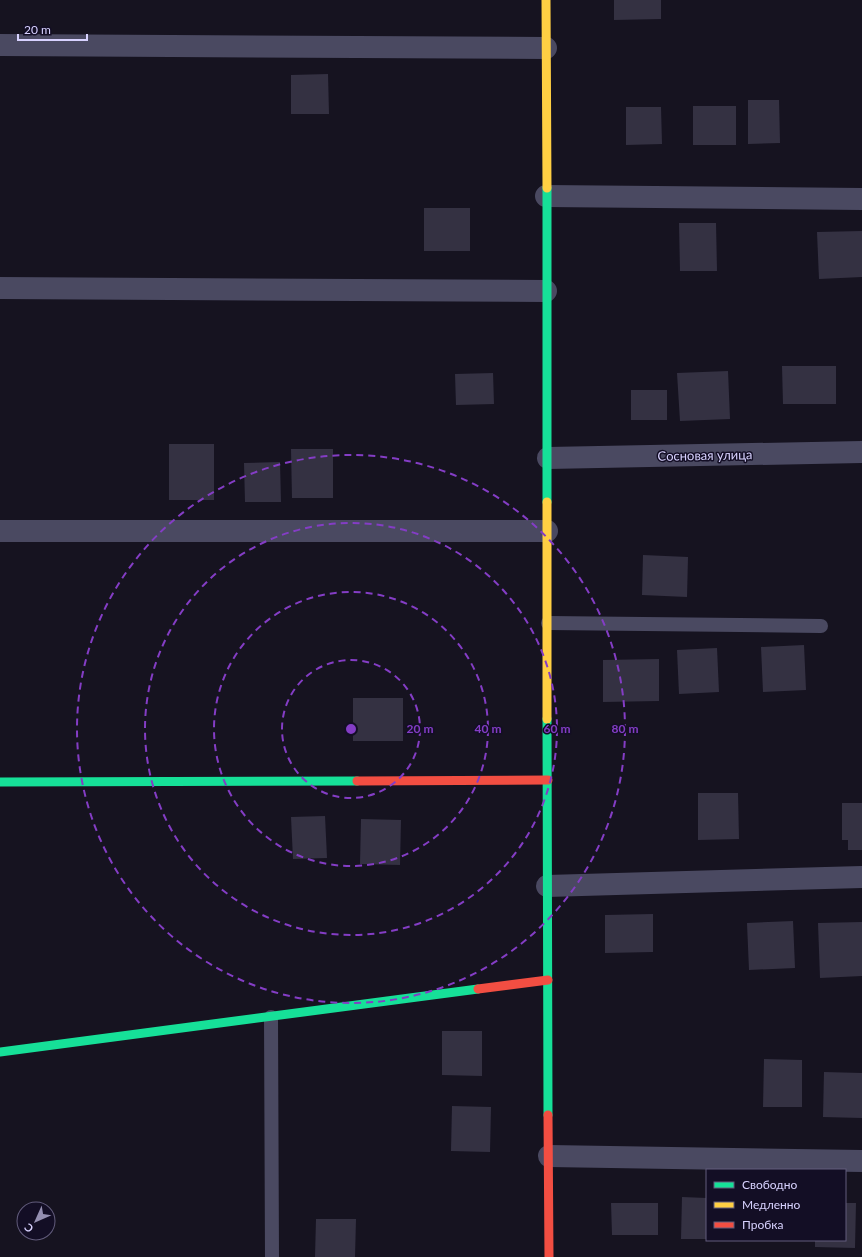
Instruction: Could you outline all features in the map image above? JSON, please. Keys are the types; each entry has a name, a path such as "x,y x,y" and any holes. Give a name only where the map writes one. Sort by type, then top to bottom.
{"main road":[{"path":"546,0 546,291 548,458 548,780 546,886 548,980 549,1257"},
{"path":"0,782 548,780"},
{"path":"0,1052 548,980"}],"street":[{"path":"0,45 546,48"},
{"path":"546,196 862,199"},
{"path":"0,288 546,291"},
{"name":"Сосновая улица","path":"548,458 862,452"},
{"path":"0,531 547,531"},
{"path":"546,886 862,877"},
{"path":"549,1156 862,1161"}],"lane":[{"path":"548,623 821,626"},
{"path":"271,1017 272,1257"}],"building":[{"path":"614,0 661,0 661,19 614,20"},
{"path":"328,74 329,114 291,114 291,75"},
{"path":"748,100 779,100 780,143 748,144"},
{"path":"693,106 736,106 736,145 693,145"},
{"path":"626,107 661,107 662,144 626,145"},
{"path":"424,208 470,208 470,251 424,251"},
{"path":"679,223 716,223 717,271 680,271"},
{"path":"862,231 862,277 819,279 817,232"},
{"path":"782,366 836,366 836,404 783,404"},
{"path":"728,371 730,419 680,421 677,373"},
{"path":"493,373 494,404 456,405 455,374"},
{"path":"631,390 667,390 667,420 631,420"},
{"path":"169,444 214,444 214,500 169,500"},
{"path":"291,449 333,449 333,498 292,498"},
{"path":"280,462 281,502 245,502 244,463"},
{"path":"643,555 688,557 687,597 642,595"},
{"path":"804,645 806,690 763,692 761,647"},
{"path":"717,648 719,692 679,694 677,650"},
{"path":"659,659 659,701 603,702 603,660"},
{"path":"353,698 403,698 403,741 353,741"},
{"path":"698,793 738,793 739,839 698,840"},
{"path":"842,803 862,803 862,850 848,850 848,840 842,840"},
{"path":"325,816 327,858 293,859 291,817"},
{"path":"361,819 401,820 400,865 360,864"},
{"path":"653,914 653,952 605,953 605,915"},
{"path":"793,921 795,968 749,970 747,923"},
{"path":"862,922 862,976 820,978 818,923"},
{"path":"442,1031 482,1031 482,1076 442,1075"},
{"path":"764,1059 802,1060 802,1107 763,1107"},
{"path":"824,1072 862,1073 862,1118 823,1117"},
{"path":"452,1106 491,1107 490,1152 451,1151"},
{"path":"682,1197 706,1198 706,1239 681,1239"},
{"path":"611,1203 658,1203 658,1235 612,1235"},
{"path":"846,1203 856,1203 855,1248 815,1247 815,1241 846,1241"},
{"path":"316,1219 356,1219 355,1257 315,1257"}],"traffic: fast":[{"path":"547,188 547,502"},
{"path":"547,719 548,1115"},
{"path":"0,782 357,781"},
{"path":"0,1052 478,989"}],"traffic: slow":[{"path":"546,0 547,188"},
{"path":"547,502 547,719"}],"traffic: jam":[{"path":"357,781 548,780"},
{"path":"478,989 548,980"},
{"path":"548,1115 549,1257"}]}
